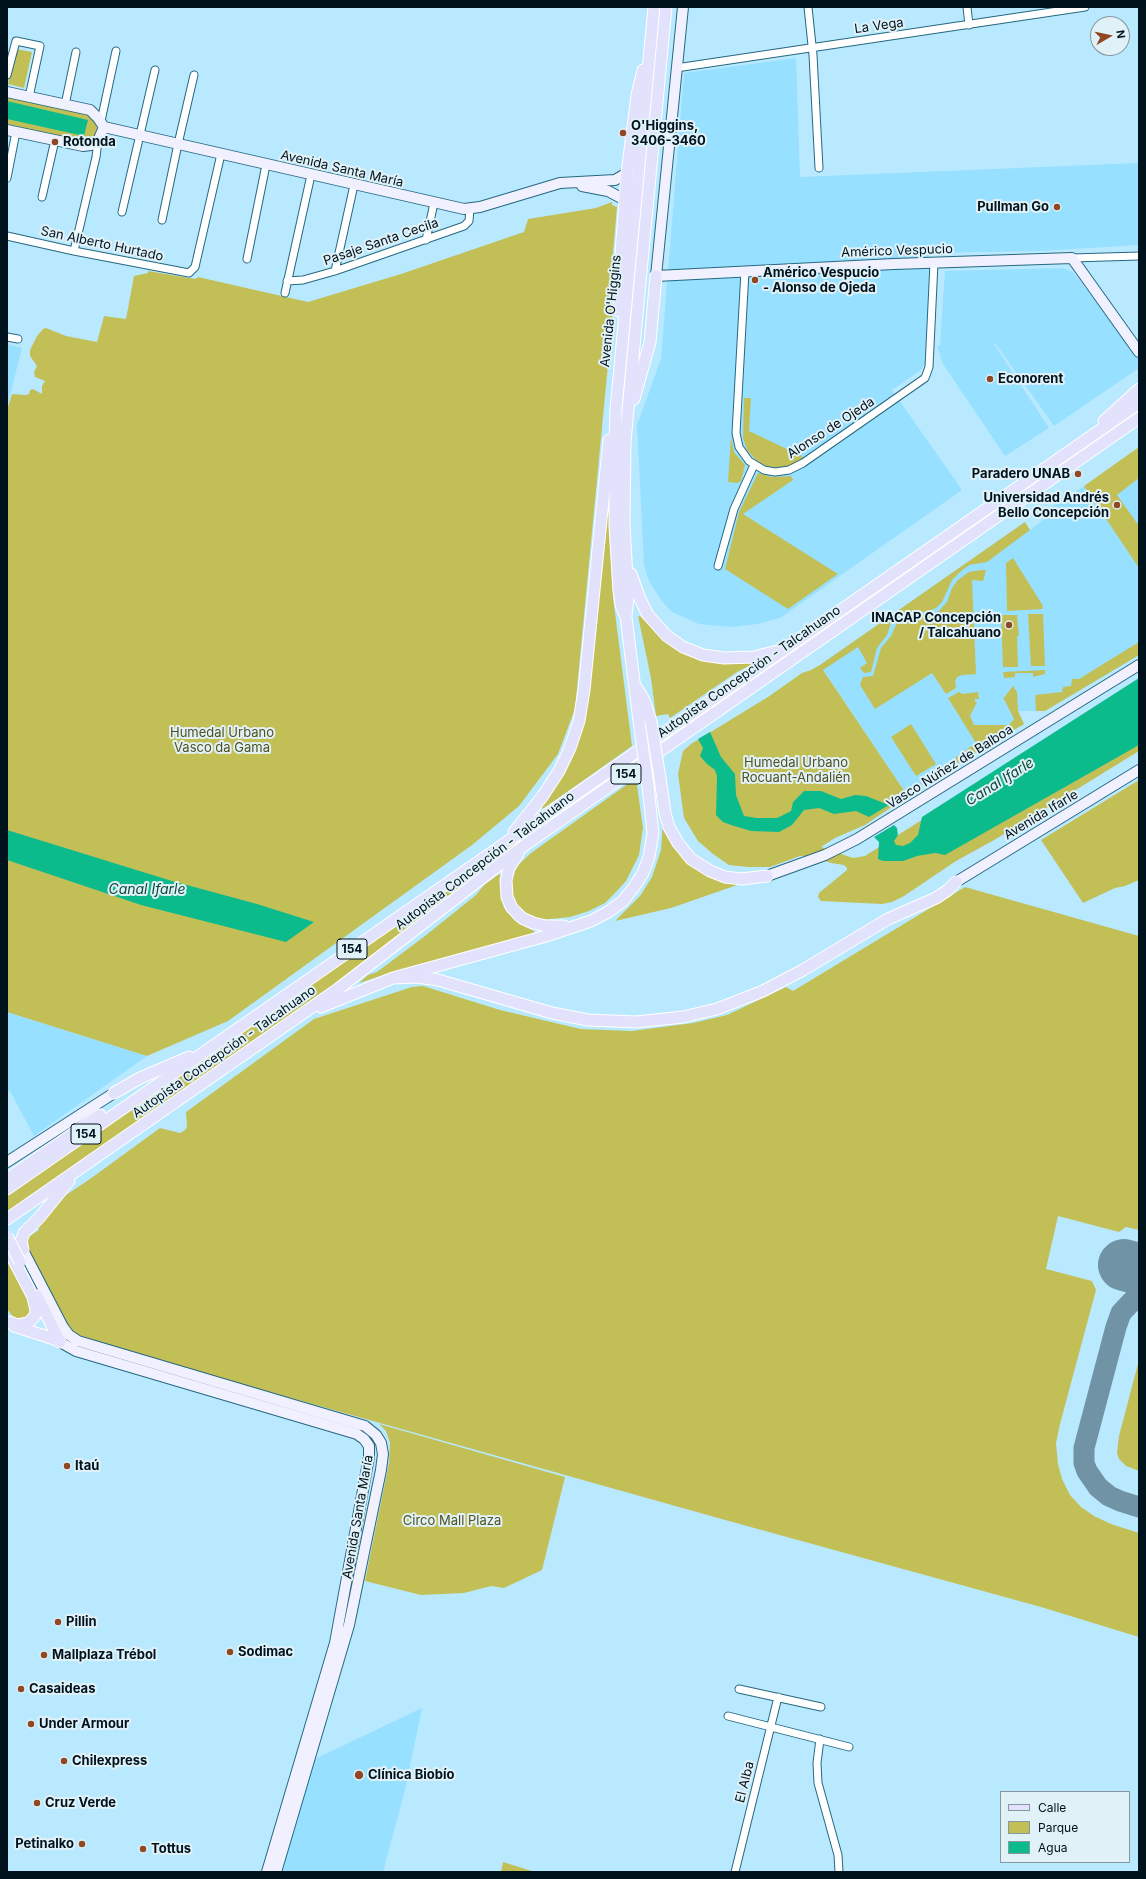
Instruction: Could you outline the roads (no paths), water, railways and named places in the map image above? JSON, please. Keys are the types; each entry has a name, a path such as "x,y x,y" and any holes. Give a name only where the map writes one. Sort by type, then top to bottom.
{"main road":[{"name":"Avenida O'Higgins","path":"583,924 600,917 619,904 634,888 643,873 649,857 653,837 648,786 626,617 619,598 614,491 616,408 654,7"},
{"name":"Avenida O'Higgins","path":"626,617 628,598 624,493 627,420 666,7"},
{"path":"622,340 619,287 627,173 637,95 650,48"},
{"path":"627,420 649,349 656,276"},
{"path":"1086,440 1139,389"},
{"name":"Autopista Concepción - Talcahuano","path":"7,1189 1139,403"},
{"path":"495,850 524,820 552,782 570,748 579,721 584,690 608,440 616,408"},
{"name":"Autopista Concepción - Talcahuano","path":"7,1219 297,1018 392,948 525,845 1139,418"},
{"path":"626,554 638,595 648,615 667,636 683,647 703,655 734,659 766,654 790,645"},
{"path":"635,684 644,700 650,722 665,813 669,826 678,843 691,859 710,871 725,877 742,879 768,876"},
{"path":"525,845 512,862 506,880 507,896 515,912 525,920 542,926 560,927 583,924"},
{"path":"393,978 417,977 438,980 552,1013 588,1020 636,1022 683,1017 717,1009 763,991 803,970 888,919 936,898 948,890 956,882"},
{"path":"297,1018 348,995 393,978 532,940 583,924"},
{"path":"114,1093 152,1073 210,1048"},
{"path":"7,1179 106,1111 164,1079"},
{"path":"23,1250 21,1241 26,1230 39,1218 66,1184 92,1161"},
{"path":"7,1236 33,1297 36,1313 31,1321 24,1325 17,1325 8,1321"},
{"path":"7,1247 17,1247 23,1250"},
{"path":"7,1247 18,1263 60,1342"},
{"path":"8,1321 18,1328 54,1338 60,1342"}],"street":[{"path":"656,276 683,7"},
{"path":"808,7 813,55 819,168"},
{"path":"966,7 969,25"},
{"name":"La Vega","path":"676,68 1085,7"},
{"path":"7,75 16,41 40,46 29,97"},
{"path":"74,251 96,157 116,51"},
{"path":"65,104 76,52"},
{"path":"122,212 155,70"},
{"path":"162,220 194,75"},
{"path":"7,92 90,110 102,124"},
{"name":"Avenida Santa María","path":"102,124 140,136 434,203 470,209 554,185 615,180 627,173"},
{"path":"7,178 12,131 83,146 91,145 98,141"},
{"path":"42,197 54,140"},
{"name":"San Alberto Hurtado","path":"7,236 185,273 192,272 195,267 221,154"},
{"path":"247,259 266,164"},
{"path":"285,293 311,175"},
{"path":"575,183 613,193 625,200"},
{"path":"335,271 354,185"},
{"path":"426,240 434,203"},
{"name":"Pasaje Santa Cecila","path":"288,281 303,280 335,271 466,225 469,221 470,209"},
{"name":"Américo Vespucio","path":"656,276 934,263 1139,256"},
{"path":"1072,258 1139,352"},
{"name":"Alonso de Ojeda","path":"754,465 764,470 775,472 796,467 919,384 925,378 929,367 934,263"},
{"path":"718,566 734,509 754,465 742,452 736,433 745,271"},
{"path":"7,337 18,339"},
{"name":"Vasco Núñez de Balboa","path":"768,876 825,855 857,839 1139,665"},
{"name":"Avenida Ifarle","path":"956,882 1139,770"},
{"path":"7,1162 114,1093"},
{"name":"Avenida Santa María","path":"23,1250 63,1327 69,1335 78,1342 366,1426 376,1435 381,1443 383,1454 381,1470 349,1626 276,1872"},
{"name":"Avenida Santa María","path":"60,1342 76,1351 355,1434 364,1439 369,1446 369,1457 335,1643 267,1872"},
{"path":"739,1689 821,1707"},
{"name":"El Alba","path":"735,1872 778,1697"},
{"path":"728,1716 849,1747"},
{"path":"820,1739 817,1763 818,1783 843,1872"},
{"path":"839,1872 840,1864"}],"water":[{"path":"7,101 88,120 84,136 7,119"},
{"path":"1139,678 1139,745 945,855 935,853 917,856 903,861 883,861 878,859 879,842 874,837 894,825 897,828 898,835 894,841 896,845 903,846 910,843 918,835 922,817"},
{"path":"710,732 721,757 735,774 736,795 744,816 757,818 777,818 791,811 793,802 804,791 821,791 841,799 855,795 866,796 889,805 869,817 856,811 834,814 819,808 804,810 792,825 779,832 751,831 723,822 716,815 717,776 715,770 700,756 703,748 698,739"},
{"name":"Canal Ifarle","path":"7,830 172,881 257,904 314,922 286,942 141,905 7,860"}],"place":[{"name":"O'Higgins, 3406-3460","path":"623,133"},
{"name":"Rotonda","path":"55,142"},
{"name":"Pullman Go","path":"1057,207"},
{"name":"Américo Vespucio - Alonso de Ojeda","path":"755,280"},
{"name":"Econorent","path":"990,379"},
{"name":"Paradero UNAB","path":"1078,474"},
{"name":"Universidad Andrés Bello Concepción","path":"1117,505"},
{"name":"INACAP Concepción / Talcahuano","path":"1009,625"},
{"name":"Itaú","path":"67,1466"},
{"name":"Pillin","path":"58,1622"},
{"name":"Sodimac","path":"230,1652"},
{"name":"Mallplaza Trébol","path":"44,1655"},
{"name":"Casaideas","path":"21,1689"},
{"name":"Under Armour","path":"31,1724"},
{"name":"Chilexpress","path":"64,1761"},
{"name":"Clínica Biobío","path":"359,1775"},
{"name":"Cruz Verde","path":"37,1803"},
{"name":"Petinalko","path":"82,1844"},
{"name":"Tottus","path":"143,1849"}],"park label":[{"name":"Humedal Urbano Vasco da Gama","path":"222,740"},
{"name":"Humedal Urbano Rocuant-Andalién","path":"796,770"},
{"name":"Circo Mall Plaza","path":"452,1521"}]}
